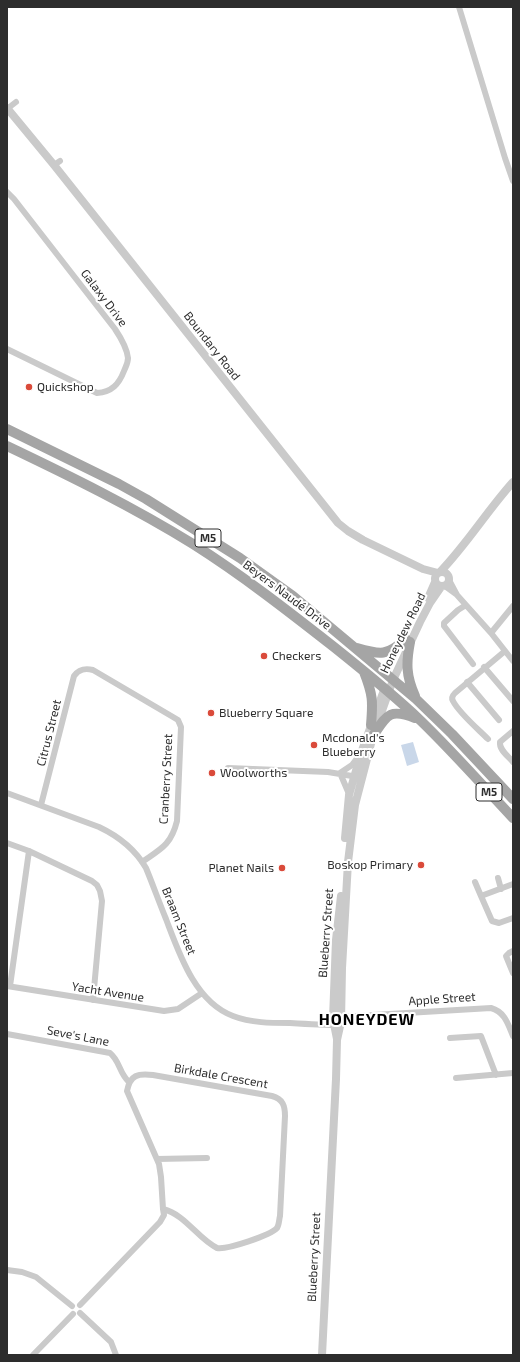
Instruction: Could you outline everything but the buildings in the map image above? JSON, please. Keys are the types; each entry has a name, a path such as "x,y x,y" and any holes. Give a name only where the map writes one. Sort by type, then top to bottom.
{"main road":[{"name":"Beyers Naudé Drive","path":"7,429 119,484 152,503 240,558 293,596 416,699 452,734 513,799"},
{"name":"Beyers Naudé Drive","path":"7,446 152,519 234,571 277,602 364,671 421,720 513,818"},
{"path":"353,646 374,653 384,653 408,641"},
{"path":"408,641 407,676 416,699"},
{"path":"364,671 372,695 371,725"},
{"path":"373,736 384,719 395,713 404,714 421,720"}],"street":[{"path":"459,7 513,181"},
{"path":"7,108 16,102"},
{"name":"Boundary Road","path":"7,108 57,163 338,523 363,540 423,568 441,580 457,595 491,633 513,661"},
{"name":"Galaxy Drive","path":"7,192 115,329 124,346 128,362 118,384 107,391 97,393 7,349"},
{"name":"Honeydew Road","path":"387,690 408,641 441,580 456,556 513,482"},
{"path":"466,605 444,623 444,626 474,664"},
{"path":"491,633 513,606"},
{"path":"488,739 453,701 452,697 484,667 505,651"},
{"path":"484,667 513,701"},
{"name":"Citrus Street","path":"41,805 74,676 82,670"},
{"name":"Cranberry Street","path":"82,670 93,670 173,717 179,723 176,827 172,838 167,844 142,862"},
{"path":"467,682 499,720"},
{"name":"Blueberry Street","path":"337,1017 342,968 349,855 361,753 371,725 387,690"},
{"name":"Blueberry Street","path":"322,1355 336,1079 336,940 349,796 358,777 373,736 387,690"},
{"path":"513,731 500,742 500,746 513,762"},
{"path":"340,773 352,765 361,753"},
{"path":"228,768 340,773 358,777"},
{"path":"340,773 349,796"},
{"name":"Braam Street","path":"7,793 108,832 127,844 146,868 178,953 202,994 222,1012 233,1017 266,1023 337,1025"},
{"path":"7,844 29,851 85,877 97,885 100,890 102,901 93,1000"},
{"path":"8,986 29,851"},
{"path":"498,878 501,889"},
{"path":"475,882 492,922 498,923 513,918"},
{"path":"481,896 513,884"},
{"path":"513,951 506,956 513,973"},
{"name":"Yacht Avenue","path":"8,986 155,1010 172,1011 178,1009 202,994"},
{"name":"Apple Street","path":"337,1017 491,1008 500,1011 513,1036"},
{"name":"Seve's Lane","path":"7,1034 110,1053 114,1056 124,1077 129,1082"},
{"path":"450,1038 481,1036 496,1075"},
{"path":"456,1078 513,1073"},
{"name":"Birkdale Crescent","path":"129,1082 139,1075 153,1075 272,1096 278,1098 284,1105 285,1116 280,1216 279,1225 276,1230 228,1248 217,1248 178,1216 164,1209"},
{"path":"80,1305 160,1222 164,1215 161,1178 157,1159 129,1097 127,1091 129,1082"},
{"path":"157,1159 207,1158"},
{"path":"7,1270 22,1272 36,1277 72,1306"},
{"path":"72,1306 75,1304 80,1305"},
{"path":"80,1305 82,1310 80,1313"},
{"path":"72,1306 71,1310 73,1314"},
{"path":"33,1355 73,1314 77,1315 80,1313"},
{"path":"80,1313 111,1342 116,1355"}],"water":[{"path":"413,742 419,762 407,766 401,745"}],"place":[{"name":"Quickshop","path":"29,387"},
{"name":"Checkers","path":"264,656"},
{"name":"Blueberry Square","path":"211,713"},
{"name":"Mcdonald's Blueberry","path":"314,745"},
{"name":"Woolworths","path":"212,773"},
{"name":"Boskop Primary","path":"421,865"},
{"name":"Planet Nails","path":"282,868"}],"district":[{"name":"HONEYDEW","path":"367,1020"}]}
